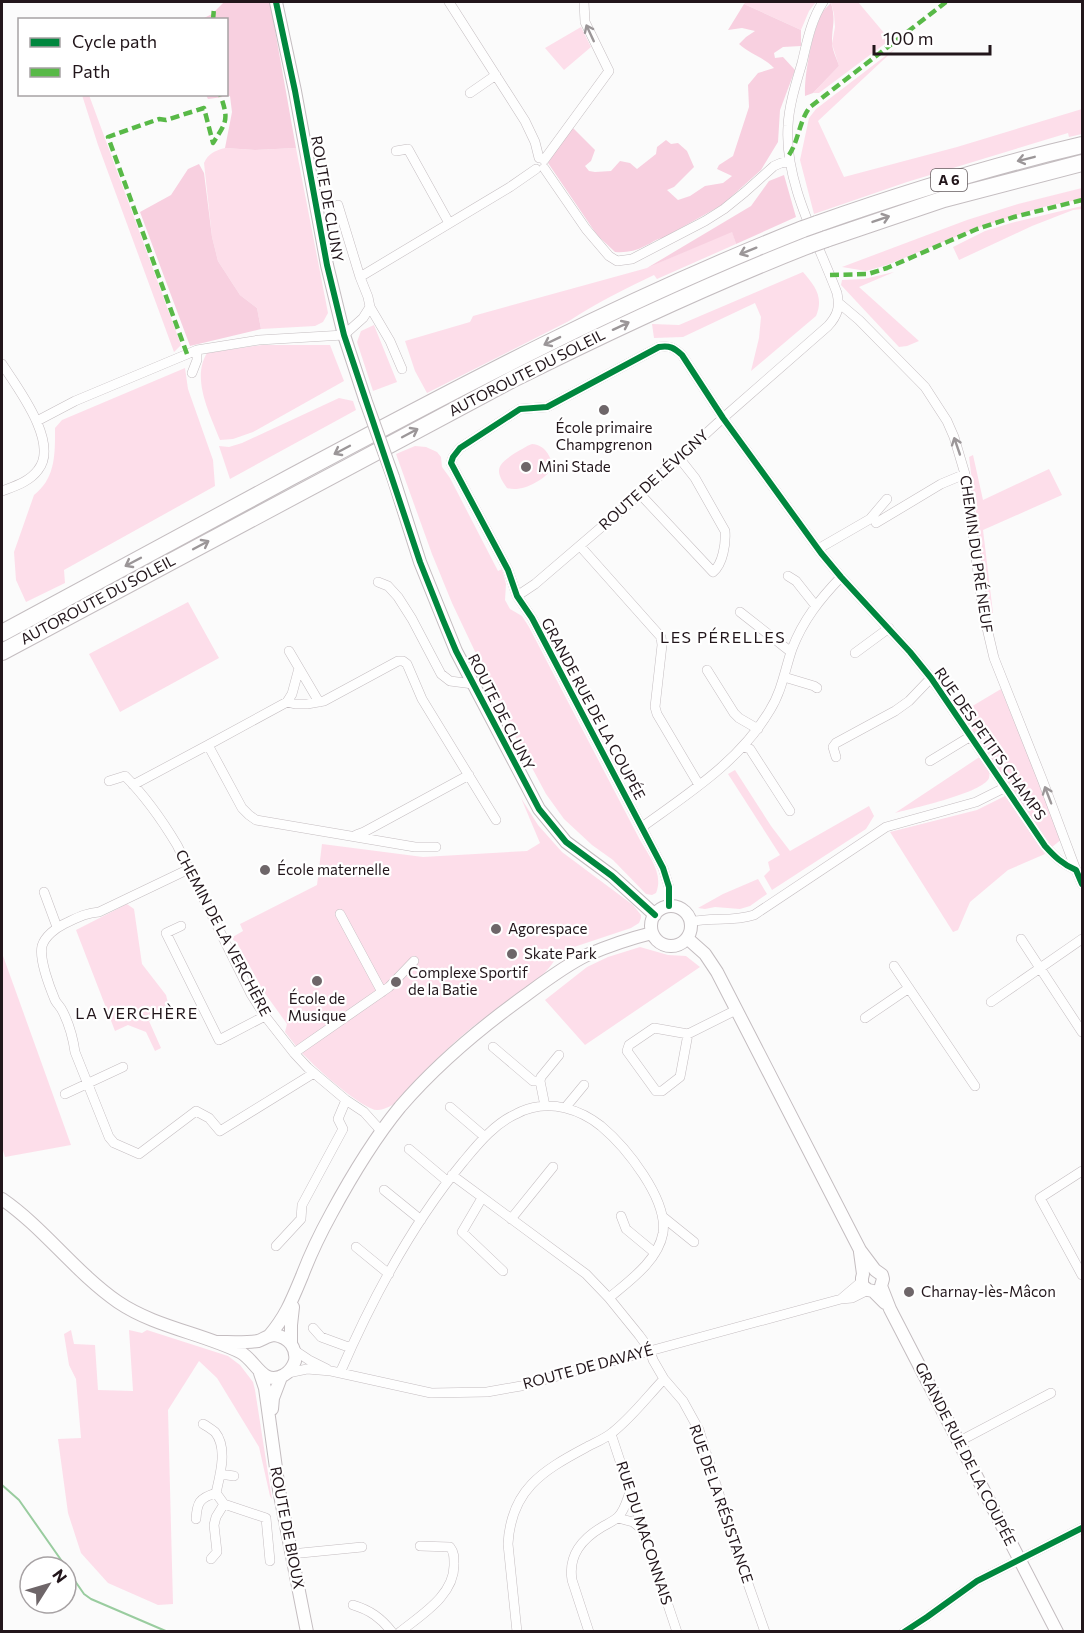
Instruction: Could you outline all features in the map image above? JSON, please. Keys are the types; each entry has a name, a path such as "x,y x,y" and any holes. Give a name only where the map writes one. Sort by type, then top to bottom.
{"highway":[{"name":"AUTOROUTE DU SOLEIL","path":"2,633 507,363 648,294 742,253 810,233 939,183 1083,145"},
{"name":"AUTOROUTE DU SOLEIL","path":"810,233 826,239 944,199 1083,163"},
{"name":"AUTOROUTE DU SOLEIL","path":"2,652 511,380 674,301 753,267 810,233"}],"main road":[{"name":"ROUTE DE CLUNY","path":"276,2 304,135 327,266 344,335 428,582 456,651 539,809 566,842 612,876 655,915"},
{"path":"669,906 685,912 690,922 690,932 687,938 676,945 669,946 662,944 652,933 652,920 658,910 669,906"},
{"path":"257,1368 253,1354 255,1347 281,1322 327,1220 347,1184 401,1107 466,1041 567,967 587,955 652,933"},
{"name":"GRANDE RUE DE LA COUPÉE","path":"687,938 711,962 860,1250 870,1282 890,1309 1057,1632"},
{"path":"2,1198 31,1222 85,1275 119,1303 147,1318 217,1342 244,1354 268,1377 285,1375 293,1367 295,1360 291,1325 294,1296"},
{"path":"217,1342 279,1336 285,1338 293,1347"},
{"name":"ROUTE DE BIOUX","path":"257,1368 265,1388 284,1520 308,1632"},
{"name":"ROUTE DE BIOUX","path":"270,1425 273,1398 285,1375"}],"street":[{"path":"449,2 525,121 535,142 541,164 586,229 609,256 617,261 632,259 705,220 746,192 774,166 790,161"},
{"path":"360,277 510,187 541,164 609,71 585,22 584,2"},
{"path":"823,2 812,23 788,124 790,161 805,215 840,304"},
{"path":"470,93 496,75"},
{"path":"396,151 408,149 448,223"},
{"path":"338,205 370,307 390,341 402,369"},
{"name":"ROUTE DE LÉVIGNY","path":"517,596 529,589 640,494 828,326 835,319 840,304"},
{"name":"CHEMIN DU PRÉ NEUF","path":"840,304 890,349 932,396 954,437 965,474 982,611 994,658 1076,870"},
{"path":"37,421 75,401 197,350 260,340 344,335 363,318 370,307"},
{"name":"RUE DES PETITS CHAMPS","path":"451,463 460,448 520,409 547,407 659,347 675,348 818,549 910,651 1006,786 1045,846 1056,858 1076,870 1083,884"},
{"path":"192,373 197,360 197,350"},
{"path":"2,364 37,421 44,442 40,468 28,480 2,491"},
{"path":"640,494 713,572 717,569 725,531 695,478 680,459"},
{"name":"GRANDE RUE DE LA COUPÉE","path":"451,463 508,570 517,596 532,618 663,868 668,882 669,906"},
{"path":"876,523 941,484 965,474"},
{"path":"818,549 870,519 887,499"},
{"path":"580,546 661,637 655,707 699,785"},
{"path":"788,576 796,581 815,605"},
{"path":"642,827 714,774 744,747 772,708 791,652 806,618 841,577"},
{"path":"378,582 388,586 398,597 441,674 450,681 473,684"},
{"path":"740,612 791,652"},
{"path":"855,653 889,628"},
{"path":"289,651 319,702"},
{"path":"286,702 295,704 324,701 403,661 407,664 422,699 496,820"},
{"path":"133,784 286,702 292,694 299,668"},
{"path":"707,670 734,713 758,729"},
{"path":"784,677 817,688"},
{"path":"836,757 833,747 836,743 895,711 909,701 931,678"},
{"path":"930,761 971,736"},
{"path":"208,745 242,808 256,820 415,847 436,847"},
{"path":"744,747 750,749 790,811"},
{"path":"354,836 468,775"},
{"name":"CHEMIN DE LA VERCHÈRE","path":"109,781 125,776 162,821 177,845 241,975 265,1016 294,1053 346,1100 364,1112 382,1132"},
{"path":"690,922 702,919 741,920 754,915 886,827 976,802 1006,786"},
{"path":"189,869 99,912 86,913 57,927 48,935 42,946 42,960 56,1001 63,1010 75,1052 109,1137 114,1143 139,1154 196,1111 208,1118 220,1131 315,1073"},
{"path":"44,892 57,927"},
{"path":"340,914 382,992"},
{"path":"181,926 166,933 219,1040 265,1016"},
{"path":"1021,939 1040,969 1079,1019 1083,1032"},
{"path":"991,1002 1083,939"},
{"path":"294,1053 389,987 414,961"},
{"path":"894,966 975,1086"},
{"path":"865,1018 909,988"},
{"path":"688,1034 680,1077 662,1090 656,1090 627,1051 629,1045 654,1028 688,1034 736,1010"},
{"path":"493,1047 533,1081 540,1081"},
{"path":"545,1106 541,1077 559,1055"},
{"path":"65,1094 123,1067"},
{"path":"565,1108 584,1085"},
{"path":"276,1245 301,1219 302,1205 342,1130 338,1119 346,1100"},
{"path":"336,1372 389,1274 421,1220 450,1178 485,1137 501,1122 517,1113 545,1106 565,1108 585,1116 600,1126 625,1151 655,1194 663,1217 663,1234 655,1253 645,1267 609,1298"},
{"path":"450,1107 485,1137"},
{"name":"RUE DE LA RÉSISTANCE","path":"409,1149 482,1198 586,1274 634,1328 650,1350 652,1360 664,1379 683,1401 699,1430 765,1632"},
{"path":"511,1219 553,1167"},
{"path":"1083,1171 1040,1198 1083,1275"},
{"path":"384,1190 421,1220"},
{"path":"482,1198 462,1232 503,1271"},
{"path":"621,1216 627,1229 655,1253"},
{"path":"663,1217 694,1242"},
{"path":"356,1247 389,1274"},
{"name":"ROUTE DE DAVAYÉ","path":"285,1375 307,1369 336,1372 431,1393 487,1392 521,1386 842,1299 870,1282"},
{"path":"313,1328 321,1337 351,1348"},
{"name":"ROUTE DE DAVAYÉ","path":"293,1347 309,1360 336,1372"},
{"path":"517,1632 508,1544 513,1516 520,1499 543,1473 560,1461 611,1434 640,1407 664,1379"},
{"path":"958,1442 1051,1393"},
{"path":"202,1424 213,1430 220,1440 222,1448 216,1493 224,1504 266,1518 284,1520"},
{"name":"RUE DU MACONNAIS","path":"611,1434 677,1632"},
{"path":"220,1474 234,1476"},
{"path":"589,1632 572,1580 572,1562 577,1549 590,1534 618,1518 630,1492"},
{"path":"196,1519 196,1506 202,1499 216,1493"},
{"path":"211,1559 217,1552 214,1525 224,1504"},
{"path":"266,1518 270,1561"},
{"path":"618,1518 633,1522 643,1530"},
{"path":"904,1632 977,1581 1083,1528"},
{"path":"400,1632 435,1604 450,1584 454,1572 454,1552 450,1546 420,1546"},
{"path":"291,1554 362,1547"},
{"path":"353,1605 372,1612 392,1632"}],"shaded area":[{"path":"224,2 270,2 296,148 255,150 225,148 232,112 230,96 208,99 206,96 228,96 228,18 204,18 212,14"},
{"path":"746,2 816,2 809,11 801,30 744,4"},
{"path":"831,2 858,2 890,40 819,93 813,93 839,66 832,44 835,27"},
{"path":"831,3 834,19 832,45 839,66 813,93 805,96 807,66 815,31 822,13"},
{"path":"744,4 801,30 801,46 783,47 774,53 775,58 783,57 795,70 780,110 778,142 761,170 722,205 642,248 615,252 597,235 548,163 571,126 595,150 591,161 585,166 589,171 595,172 611,171 620,161 630,163 637,169 656,154 657,147 666,140 671,144 678,143 687,151 694,167 674,187 667,190 678,200 690,196 705,186 723,183 732,176 717,169 719,165 733,156 749,107 748,85 758,73 774,68 739,44 755,31 742,28 728,30"},
{"path":"581,27 591,47 564,70 545,48"},
{"path":"897,47 818,121 844,177 957,147 1082,109 1082,134 1069,137 1068,133 907,182 814,214 800,160 809,118 816,109"},
{"path":"82,96 89,96 181,345 174,352"},
{"path":"225,148 255,150 296,148 328,313 323,322 315,326 261,329 257,308 240,295 218,261 212,237 204,163 212,153"},
{"path":"199,164 204,173 212,237 218,261 240,295 257,308 261,329 190,346 140,212 171,195 188,169"},
{"path":"784,175 796,217 736,244 732,232 647,268 751,206 769,181"},
{"path":"1082,188 1082,199 1043,207 975,229 887,265 866,271 842,267 967,220"},
{"path":"1082,206 1082,209 1073,210 1032,226 959,260 953,247 985,231"},
{"path":"732,231 736,244 657,279 654,275 427,393 415,371 405,341 470,322 473,316 647,268"},
{"path":"803,272 819,297 816,316 751,371 759,338 761,317 755,303 683,337 654,338 652,324 679,325"},
{"path":"894,272 859,287 919,341 899,347 841,285 842,280 864,279"},
{"path":"374,325 397,382 373,391 357,342 361,331"},
{"path":"262,345 330,345 344,381 253,432 233,439 220,440 207,408 201,385 203,363 207,353"},
{"path":"185,368 188,389 213,460 215,486 64,570 65,583 26,602 16,580 14,552 34,495 47,481 53,464 55,428 62,420"},
{"path":"339,398 353,401 356,410 230,479 219,446 229,447 242,443"},
{"name":"Mini Stade","path":"532,444 540,446 547,452 553,468 544,477 526,487 507,488 500,477 499,468 515,453"},
{"path":"415,446 426,447 437,452 441,457 442,467 450,478 498,571 502,569 506,584 505,600 510,609 522,616 529,627 651,859 657,872 656,893 646,894 613,860 592,845 564,819 546,794 515,736 452,603 432,554 396,454"},
{"path":"973,455 983,500 1049,469 1062,495 983,530 993,613 989,615 969,457"},
{"path":"188,602 219,658 120,712 89,654"},
{"path":"1001,689 1062,839 1052,847 959,714"},
{"path":"981,756 989,772 989,778 984,784 931,804 895,813"},
{"path":"735,770 790,851 869,806 874,816 866,829 772,890 764,876 770,870 768,862 780,855 728,774"},
{"path":"1005,796 1045,854 1008,870 970,902 958,930 953,932 890,832 977,810"},
{"name":"Complexe Sportif de la Batie","path":"521,798 538,825 562,852 633,905 641,915 639,923 631,928 559,952 543,974 459,1038 399,1100 386,1108 372,1109 332,1081 297,1047 285,1032 287,1024 264,992 237,943 231,938 243,931 240,924 317,885 322,844 423,857 527,851 540,843"},
{"path":"758,879 767,894 750,906 740,909 698,908 723,894"},
{"path":"127,904 134,909 142,964 166,995 170,1011 149,1021 161,1048 155,1051 146,1032 128,1025 115,1031 76,930"},
{"path":"640,947 668,955 686,956 700,967 585,1045 545,1000 587,967 608,957"},
{"path":"2,953 71,1145 5,1157 2,1147"},
{"path":"71,1330 74,1344 95,1345 98,1390 133,1391 129,1330 142,1333 147,1330 228,1356 240,1365 253,1382 272,1499 259,1447 217,1378 199,1361 168,1410 173,1604 158,1605 108,1583 81,1553 68,1513 58,1439 81,1438 76,1379 69,1365 64,1334"}],"waterway":[{"path":"2,1485 19,1500 58,1555"},
{"path":"78,1585 91,1599 168,1632"}],"marked path":[{"path":"789,155 803,118 810,107 946,2"},
{"path":"213,18 214,8"},
{"path":"187,354 108,137 159,119 166,120 204,108 213,143 225,120 221,96"},
{"path":"830,275 868,274 977,229 1082,200"}],"cycle path":[{"path":"276,2 327,265 344,335 420,562 443,620 456,651 539,809 566,842 612,876 655,915"},
{"path":"669,906 669,887 663,868 532,618 517,596 508,570 451,463 460,448 520,409 547,407 663,346 672,348 682,355 723,418 821,553 931,678 1045,846 1059,860 1076,870 1082,884"},
{"path":"904,1632 977,1581 1082,1528"}],"place":[{"name":"École primaire Champgrenon","path":"604,410"},
{"name":"Mini Stade","path":"526,467"},
{"name":"École maternelle","path":"265,870"},
{"name":"Agorespace","path":"496,929"},
{"name":"Skate Park","path":"512,954"},
{"name":"École de Musique","path":"317,981"},
{"name":"Complexe Sportif de la Batie","path":"396,982"},
{"name":"Charnay-lès-Mâcon","path":"909,1292"}],"district":[{"name":"LES PÉRELLES","path":"723,637"},
{"name":"LA VERCHÈRE","path":"137,1013"}]}
